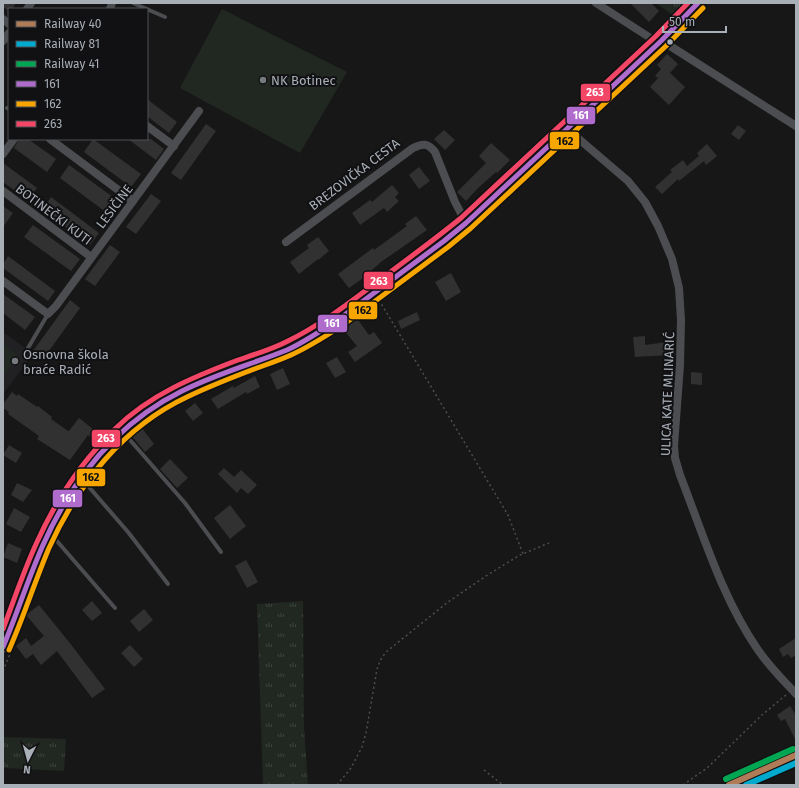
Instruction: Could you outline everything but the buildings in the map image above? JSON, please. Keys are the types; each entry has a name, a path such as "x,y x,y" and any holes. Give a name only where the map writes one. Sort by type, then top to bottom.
{"main road":[{"path":"3,647 49,531 65,503 82,479 102,452 122,431 150,409 182,391 305,341 375,293 466,223 566,128 661,41 698,3"}],"street":[{"path":"596,3 652,39 667,44 796,126"},
{"name":"LESIČINE","path":"48,314 56,306 199,111"},
{"path":"148,127 174,146"},
{"name":"ULICA KATE MLINARIĆ","path":"566,128 628,181 645,202 658,226 672,259 679,288 681,320 680,365 674,446 675,458 680,475 723,586 736,614 758,650 774,671 794,692"},
{"path":"3,154 13,140"},
{"path":"51,140 133,201"},
{"name":"BREZOVIČKA CESTA","path":"286,242 413,148 424,144 431,146 435,152 455,202 466,223"},
{"name":"BOTINEČKI KUTI","path":"3,191 91,257"},
{"path":"3,281 48,314"}],"lane":[{"path":"133,3 145,8"},
{"path":"148,9 166,17"},
{"path":"28,348 48,314"},
{"path":"122,431 185,503 221,552"},
{"path":"82,479 128,532 168,584"},
{"path":"49,531 116,608"}],"path":[{"path":"375,293 508,515 523,554"},
{"path":"337,785 351,768 362,748 366,734 377,669 386,652 448,602 489,574 523,554 549,543"},
{"path":"683,785 707,768 762,716 794,692"},
{"path":"484,770 503,785"}],"shaded area":[{"name":"Osnovna škola braće Radić","path":"3,332 33,354 3,394"}],"green space":[{"path":"656,3 686,3 674,16"},
{"name":"NK Botinec","path":"222,9 347,72 300,153 180,88"},
{"path":"3,344 18,356 3,377"},
{"path":"303,601 304,726 308,785 263,785 257,604"},
{"path":"3,737 66,739 64,771 3,768"}],"rail line":[{"name":"41","path":"726,779 793,749"},
{"name":"40","path":"729,785 796,755"},
{"name":"81","path":"746,785 796,763"}],"transit line":[{"name":"263","path":"3,629 32,553 44,526 61,496 103,441 128,417 142,406 188,380 268,350 298,336 322,322 355,298 461,218 656,36 688,3"},
{"name":"161","path":"3,647 43,545 55,521 83,476 117,437 137,419 182,391 221,374 287,350 307,340 339,319 444,241 466,223 661,41 698,3"},
{"name":"162","path":"9,650 44,560 61,524 89,480 123,441 164,409 187,397 230,378 287,357 317,341 343,325 448,247 471,228 666,46 703,8"}],"place":[{"name":"NK Botinec","path":"263,80"},
{"name":"Osnovna škola braće Radić","path":"15,361"}]}
